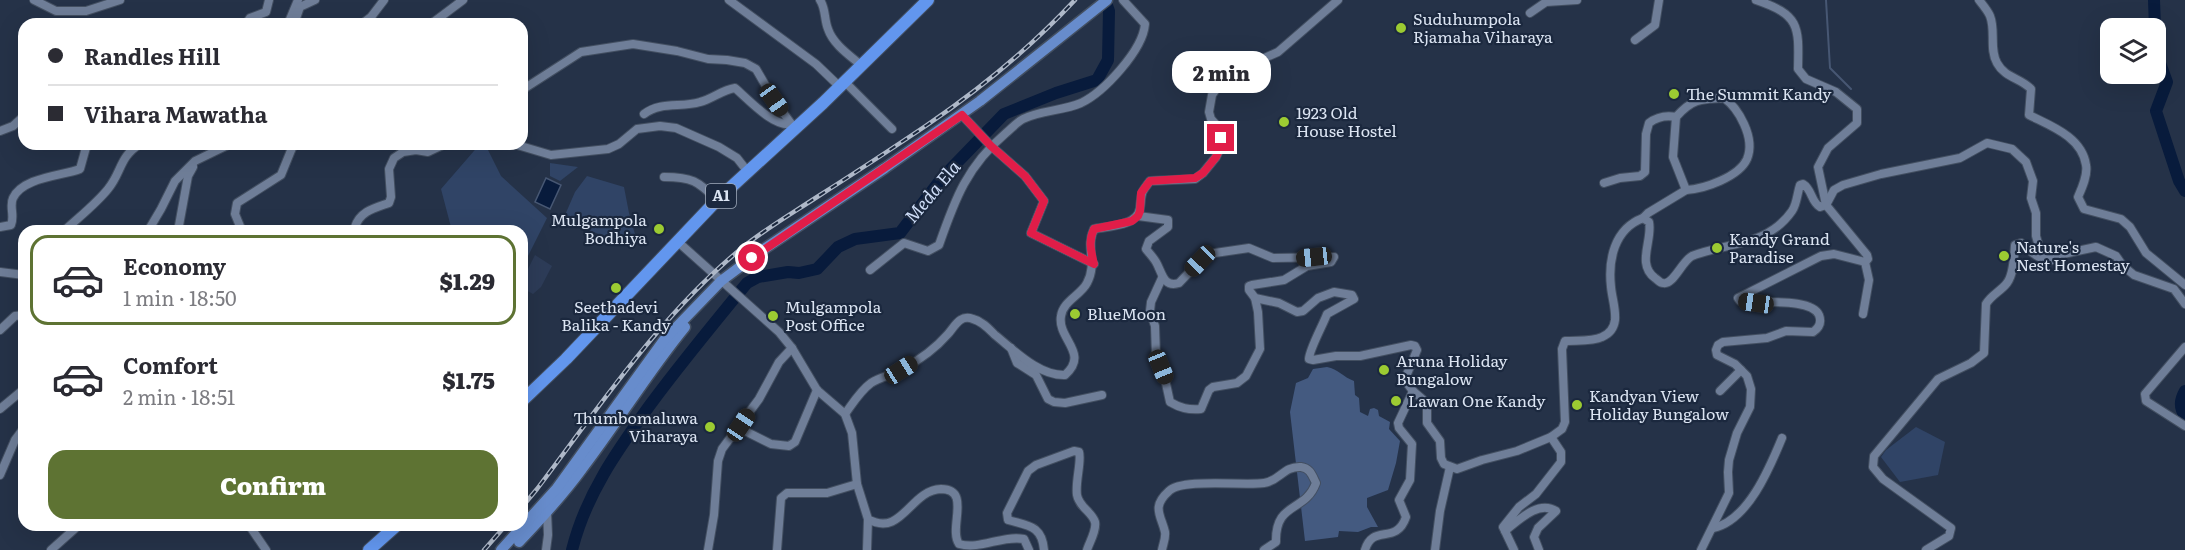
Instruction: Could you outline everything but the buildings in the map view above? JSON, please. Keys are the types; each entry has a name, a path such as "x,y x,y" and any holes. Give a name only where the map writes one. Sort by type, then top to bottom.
{"highway":[{"name":"A1","path":"528,395 566,359 717,200 793,127 842,85 928,0"},
{"path":"369,550 391,531"}],"main road":[{"path":"512,550 583,468 664,353 689,322 752,258 962,115 1105,2"},
{"path":"528,520 557,488 664,340 726,285"},
{"path":"501,550 518,531"}],"street":[{"path":"34,0 56,11 86,11 120,0"},
{"path":"250,18 266,12 269,0"},
{"path":"290,18 298,0"},
{"path":"296,18 300,7 315,0"},
{"path":"370,18 384,0"},
{"path":"440,18 463,0"},
{"path":"729,0 816,64 892,129"},
{"path":"820,0 823,4 828,30 835,42 861,65"},
{"path":"870,270 904,243 928,251 939,245 949,214 972,168 988,143 1023,119 1081,103 1104,86 1127,61 1144,35 1145,24 1123,0"},
{"path":"845,414 859,394 873,382 901,370 929,353 957,322 965,318 972,318 984,325 1038,367 1054,375 1065,375 1073,368 1076,356 1062,327 1061,315 1066,304 1087,285 1094,264 1090,237 1094,229 1132,221 1138,216 1141,193 1150,181 1195,178 1203,173 1216,157 1222,144 1220,129 1211,119 1209,112 1212,95 1221,82 1235,71 1278,52 1338,0"},
{"path":"1530,13 1546,2 1577,0"},
{"path":"1635,40 1650,31 1654,25 1659,0"},
{"path":"1756,0 1775,6 1791,19 1799,35 1798,69 1806,79 1836,92 1857,108 1857,123 1828,148 1818,167 1826,205 1868,255 1865,262 1869,280 1863,314"},
{"path":"1980,0 1991,17 1993,51 1997,63 2007,76 2031,89 2029,115 2062,132 2081,149 2087,167 2078,197 2084,209 2121,219 2130,226 2146,253 2185,285"},
{"path":"528,86 581,52 633,44 708,59 745,63 756,69 793,127"},
{"path":"645,114 652,108 699,102 735,88 760,110 784,125 793,127"},
{"path":"1255,298 1279,303 1297,312 1303,311 1318,298 1334,292 1352,295 1354,299 1327,314 1309,359 1360,356 1415,346 1417,350 1407,374 1407,383 1427,403 1427,423 1440,441 1441,458 1444,464 1457,469 1517,451 1551,437 1562,429 1565,422 1562,349 1565,341 1597,339 1604,337 1612,330 1615,320 1610,285 1611,258 1618,238 1634,222 1686,190 1701,189 1723,180 1748,158 1750,143 1737,110 1724,99 1701,99 1687,104 1676,117 1673,157 1686,190"},
{"path":"962,115 988,143 1025,176 1044,201 1031,233 1094,264"},
{"path":"1604,183 1620,178 1640,176 1645,172 1648,123 1668,115 1676,117"},
{"path":"0,131 18,121"},
{"path":"528,148 551,155 608,149 619,144 637,129 660,126 676,128 719,147 737,158 748,172"},
{"path":"1643,218 1649,222 1651,229 1645,261 1652,276 1663,283 1672,280 1684,261 1693,256 1738,245 1771,232 1792,211 1800,185 1808,187 1815,204 1820,207 1826,205 1834,190 1843,185 1881,174 1960,158 1987,143 2012,149 2026,162 2033,181 2031,198 2036,213 2036,236 2040,250 2054,256 2096,247 2116,256 2123,266 2134,274 2174,289 2185,304"},
{"path":"0,227 11,225 13,219 11,201 16,192 42,178 80,169 85,150"},
{"path":"70,225 108,190 116,178 123,159 133,150"},
{"path":"152,225 175,181 195,161 212,150"},
{"path":"240,225 235,214 237,203 281,175 291,150"},
{"path":"356,225 364,213 389,203 391,197 388,169 394,158 403,152 432,150"},
{"path":"178,225 188,177 195,161"},
{"path":"664,177 687,177 701,184 717,200"},
{"path":"1138,216 1168,220 1168,227 1149,241 1146,249 1155,261 1162,278 1174,284 1179,283 1200,261 1215,253 1249,248 1273,258 1297,259 1330,255 1334,257 1331,262 1307,266 1284,279 1249,286 1258,312 1260,349 1246,376 1237,383 1213,387 1209,390 1201,409 1185,409 1170,402 1165,379 1156,356 1155,326 1150,310 1151,302 1162,278"},
{"path":"677,241 778,332 792,348 817,390 845,414 852,433 857,483 868,519 867,550"},
{"path":"1926,550 1950,536 1951,528 1883,479 1873,467 1874,456 1938,379 1971,363 1984,353 1986,304 2010,279 2015,245 2021,243 2035,255 2050,261 2058,260 2063,254"},
{"path":"1701,550 1729,493 1729,460 1737,433 1750,407 1751,389 1747,376 1735,364 1717,355 1718,345 1723,342 1767,338 1786,331 1814,332 1819,327 1820,321 1813,307 1799,303 1756,303 1740,301 1738,298 1821,256 1834,254 1865,262"},
{"path":"0,272 18,274"},
{"path":"0,330 18,316"},
{"path":"2185,346 2145,394 2146,401 2185,426"},
{"path":"708,550 714,515 718,461 722,448 759,399 779,362 792,348"},
{"path":"1011,348 1017,363 1036,375 1048,399 1065,403 1102,395"},
{"path":"1720,391 1742,370"},
{"path":"739,428 771,444 789,446 795,442 817,390"},
{"path":"1365,550 1374,536 1397,532 1403,527 1406,517 1399,500 1410,480 1412,444 1399,428 1398,423 1413,391"},
{"path":"0,409 18,394"},
{"path":"0,475 18,436"},
{"path":"1514,550 1503,527 1519,507 1536,494 1561,462 1561,452 1551,437"},
{"path":"1713,528 1728,523 1754,495 1782,438"},
{"path":"1044,550 1042,538 1036,529 1008,520 1007,513 1028,471 1036,465 1074,451 1079,452 1081,456 1077,471 1078,499 1095,521 1095,528 1087,550"},
{"path":"1162,550 1166,534 1158,515 1158,507 1166,492 1173,487 1219,483 1265,483 1291,467 1305,467 1311,471 1316,483 1314,488 1305,499 1279,519 1276,528 1276,542 1264,550"},
{"path":"1435,550 1440,511 1450,467"},
{"path":"777,550 781,498 787,493 827,493 857,483"},
{"path":"868,519 876,523 887,523 899,519 924,494 942,489 951,491 958,501 955,530 959,544 976,547 1014,538 1024,539 1029,550"},
{"path":"1505,531 1540,507 1550,507 1556,511 1538,528 1534,537 1539,550"},
{"path":"546,550 547,512"},
{"path":"51,550 73,531"},
{"path":"253,531 266,550"}],"shaded area":[{"path":"475,150 488,150 501,176 547,218 528,256 528,225 450,225 441,189"},
{"path":"550,163 578,167 560,181 550,176"},
{"path":"587,176 624,187 636,238 622,243 586,229 565,215 575,192"},
{"path":"546,178 561,185 550,209 535,202"},
{"path":"535,255 552,266 541,287 533,294 528,291 528,269"},
{"path":"1327,367 1354,381 1360,412 1368,416 1370,409 1378,410 1379,416 1390,422 1389,429 1400,441 1388,490 1367,498 1367,507 1378,527 1358,532 1339,531 1338,537 1305,541 1290,412 1296,383 1308,378 1313,369"},
{"path":"1916,427 1945,442 1938,475 1900,482 1881,457 1886,450"}],"waterway":[{"name":"Meda Ela","path":"572,550 585,510 615,456 662,389 747,283 758,277 817,269 838,247 855,239 900,233 942,178 1004,114 1056,93 1097,80 1108,60 1109,11 1105,0"},
{"path":"1826,0 1830,68 1851,89"},
{"path":"2154,0 2155,18"},
{"path":"2166,79 2156,111 2179,181 2185,191"},
{"path":"2185,391 2181,404 2185,416"}],"railway":[{"path":"528,500 632,362 684,302 712,274 760,234 899,144 966,97 1023,51 1075,0"},
{"path":"484,550 501,531"}],"place":[{"name":"Suduhumpola Rjamaha Viharaya","path":"1401,28"},
{"name":"The Summit Kandy","path":"1674,94"},
{"name":"1923 Old House Hostel","path":"1284,122"},
{"name":"Mulgampola Bodhiya","path":"659,229"},
{"name":"Kandy Grand Paradise","path":"1717,248"},
{"name":"Nature's Nest Homestay","path":"2004,256"},
{"name":"Seethadevi Balika - Kandy","path":"616,288"},
{"name":"BlueMoon","path":"1075,314"},
{"name":"Mulgampola Post Office","path":"773,316"},
{"name":"Aruna Holiday Bungalow","path":"1384,370"},
{"name":"Lawan One Kandy","path":"1396,401"},
{"name":"Kandyan View Holiday Bungalow","path":"1577,405"},
{"name":"Thumbomaluwa Viharaya","path":"710,427"}],"route":[{"path":"752,258 962,115 991,146 1025,176 1044,201 1031,233 1094,264 1090,246 1090,237 1094,229 1132,221 1138,216 1141,193 1150,181 1195,178 1203,173 1216,157 1222,144 1221,138"}]}
